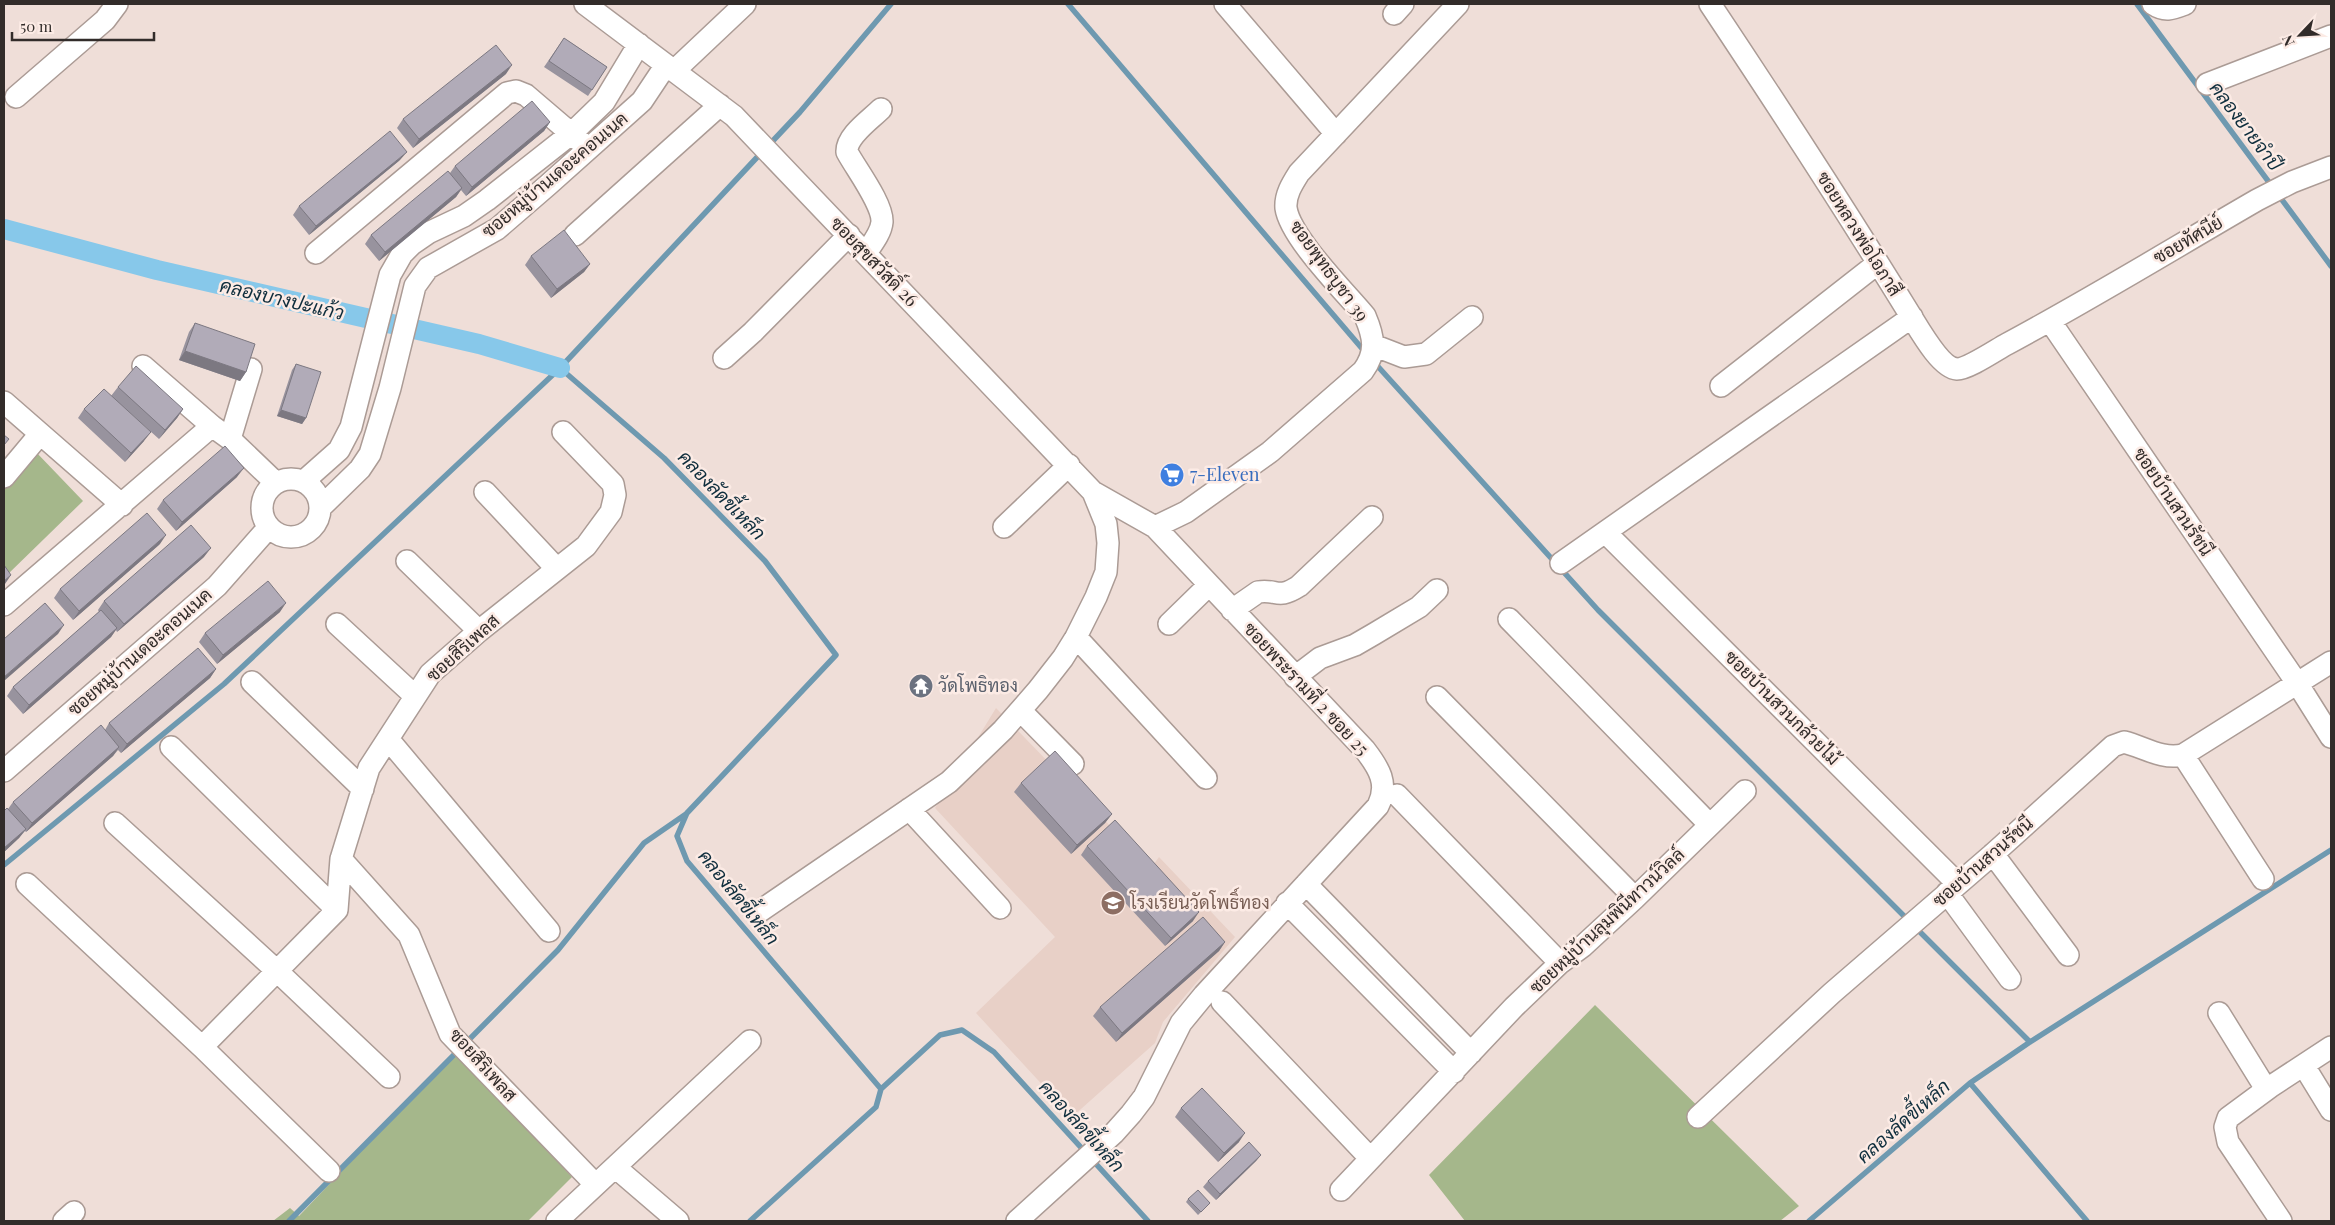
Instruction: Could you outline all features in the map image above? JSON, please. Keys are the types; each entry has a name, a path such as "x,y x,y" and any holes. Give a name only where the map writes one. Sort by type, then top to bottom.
{"street":[{"path":"16,97 105,20 118,4"},
{"name":"ซอยสุขสวัสดิ์ 26","path":"585,4 727,111 798,182 1093,492 1155,527"},
{"name":"ซอยหมู่บ้านเดอะคอนเนค","path":"4,771 217,586 269,526 278,534 290,537 302,535 312,529 319,519 321,507 350,480 370,454 390,388 415,286 428,268 497,229 589,150 642,101 670,68 745,4"},
{"path":"1225,4 1336,134"},
{"name":"ซอยพุทธบูชา 39","path":"1373,346 1371,330 1365,316 1302,240 1291,223 1286,207 1289,188 1299,173 1458,4"},
{"name":"ซอยหลวงพ่อโอภาสี","path":"1710,4 1941,360 1949,366 1958,369 2050,321"},
{"path":"2153,4 2162,9 2170,10 2184,4"},
{"path":"2207,84 2331,36"},
{"name":"ซอยหมู่บ้านเดอะคอนเนค","path":"304,481 339,450 351,427 390,275 402,254 428,233 464,216 487,200 572,133 604,102 639,44"},
{"path":"316,253 507,93 516,90 526,94 589,150"},
{"path":"866,253 877,236 882,222 879,208 846,147 851,139 881,109"},
{"path":"575,235 727,111"},
{"name":"ซอยทัศนีย์","path":"2050,321 2257,200 2292,182 2331,167"},
{"path":"724,358 849,236"},
{"path":"1721,386 1878,263"},
{"path":"1155,527 1186,512 1270,452 1363,371 1370,361 1373,346 1404,357 1426,354 1472,317"},
{"path":"1561,564 1912,317"},
{"name":"ซอยบ้านสวนรัชนี","path":"2050,321 2297,683 2331,737"},
{"path":"142,366 230,439 276,483"},
{"path":"230,439 251,369"},
{"path":"4,402 122,505"},
{"path":"4,605 212,426"},
{"name":"ซอยสิริเพลส","path":"337,910 341,859 369,768 430,674 479,630 586,546 611,512 615,495 613,484 563,432"},
{"path":"4,477 40,434"},
{"path":"1004,527 1068,465"},
{"path":"269,526 264,518 263,498 268,489 287,478 304,481 312,487 318,495 321,507"},
{"path":"485,492 557,569"},
{"path":"760,911 949,782 1021,711 1063,658 1076,637 1106,572 1108,543 1106,524 1093,492"},
{"path":"1232,610 1258,592 1279,595 1288,593 1299,586 1372,517"},
{"name":"ซอยพระรามที่ 2 ซอย 25","path":"1017,1221 1114,1133 1144,1097 1181,1023 1287,903 1378,806 1384,795 1384,787 1379,772 1365,750 1155,527"},
{"name":"ซอยบ้านสวนกล้วยไม้","path":"1606,533 1952,888 2010,979"},
{"path":"407,561 479,630"},
{"path":"1170,624 1209,585"},
{"path":"1296,676 1320,658 1355,645 1419,607 1437,590"},
{"path":"1509,619 1709,824"},
{"path":"337,624 415,696"},
{"path":"1076,637 1206,778"},
{"name":"ซอยบ้านสวนรัชนี","path":"1698,1117 1832,993 1993,854 2113,746 2124,742 2161,756 2173,757 2183,754 2331,662"},
{"path":"252,682 363,789"},
{"path":"1437,696 1635,898"},
{"path":"1021,711 1074,764"},
{"path":"388,739 548,931"},
{"path":"171,747 337,910 202,1047"},
{"path":"2183,754 2263,879"},
{"name":"ซอยหมู่บ้านลุมพินีทาวน์วิลล์","path":"1341,1190 1560,962 1583,946 1635,898 1744,790"},
{"path":"1397,795 1560,962"},
{"path":"909,809 1000,908"},
{"path":"114,823 277,971 389,1077"},
{"path":"1993,854 2068,955"},
{"name":"ซอยสิริเพลส","path":"341,859 409,935 450,1034 595,1184"},
{"path":"27,884 202,1047 329,1171"},
{"path":"1306,884 1471,1053"},
{"path":"1287,903 1454,1072"},
{"path":"1365,982 1383,963"},
{"path":"1222,1002 1370,1158"},
{"path":"2219,1013 2266,1089"},
{"path":"557,1221 750,1041"},
{"path":"2281,1221 2228,1142 2225,1127 2228,1118 2266,1089 2331,1047"},
{"path":"2304,1066 2331,1110"},
{"path":"615,1167 678,1221"}],"shaded area":[{"name":"โรงเรียนวัดโพธิ์ทอง","path":"996,708 1151,868 1159,857 1235,937 1163,1022 1155,1043 1072,1117 976,1013 1055,937 935,808"}],"green space":[{"path":"35,451 83,501 6,576 4,574 4,489"},
{"path":"1595,1005 1799,1206 1780,1221 1465,1221 1429,1175"},
{"path":"455,1052 572,1177 528,1221 273,1221 290,1208 299,1216"}],"building":[{"path":"564,38 607,67 592,90 549,61"},
{"path":"496,45 512,65 419,139 403,119"},
{"path":"532,101 550,122 472,187 455,166"},
{"path":"390,131 407,152 316,226 299,206"},
{"path":"448,171 462,188 385,252 371,235"},
{"path":"564,230 590,264 557,289 531,256"},
{"path":"195,323 255,344 246,372 185,351"},
{"path":"296,364 321,372 306,418 281,410"},
{"path":"136,366 183,409 165,430 118,387"},
{"path":"104,389 151,432 131,453 84,409"},
{"path":"4,435 9,439 4,445"},
{"path":"225,446 244,468 182,522 163,500"},
{"path":"147,513 166,535 79,611 60,589"},
{"path":"191,525 211,548 124,624 104,601"},
{"path":"4,565 11,575 4,581"},
{"path":"268,581 286,603 223,655 205,633"},
{"path":"45,603 64,625 4,677 4,639"},
{"path":"101,610 117,628 29,705 13,687"},
{"path":"198,648 216,669 127,744 109,723"},
{"path":"101,725 119,747 32,823 13,802"},
{"path":"1055,751 1112,814 1077,845 1021,783"},
{"path":"7,808 26,829 4,848 4,811"},
{"path":"1115,820 1199,912 1171,938 1087,846"},
{"path":"1203,917 1225,942 1122,1033 1100,1007"},
{"path":"1202,1088 1245,1133 1224,1153 1181,1108"},
{"path":"1249,1142 1261,1155 1220,1194 1208,1181"},
{"path":"1198,1190 1210,1203 1201,1212 1188,1199"}],"waterway":[{"path":"768,146 800,112 891,4"},
{"path":"1068,4 1365,352"},
{"name":"คลองยายจำปี","path":"2137,4 2331,266"},
{"path":"4,865 224,684 560,368 762,152"},
{"name":"คลองบางปะแก้ว","path":"4,229 157,270 479,344 560,368"},
{"path":"1373,361 1598,610 2030,1042"},
{"name":"คลองลัดขี้เหล็ก","path":"560,368 664,458 765,561 836,655 687,813 677,836 687,861 881,1089 940,1035 962,1030 994,1052 1148,1221"},
{"path":"289,1221 558,950 644,843 686,814"},
{"path":"1970,1083 2030,1042 2331,850"},
{"name":"คลองลัดขี้เหล็ก","path":"1809,1221 1970,1083 2087,1221"},
{"path":"750,1221 876,1107 881,1089"}],"place":[{"name":"7-Eleven","path":"1172,475"},
{"name":"วัดโพธิทอง","path":"921,686"},
{"name":"โรงเรียนวัดโพธิ์ทอง","path":"1113,903"}]}
